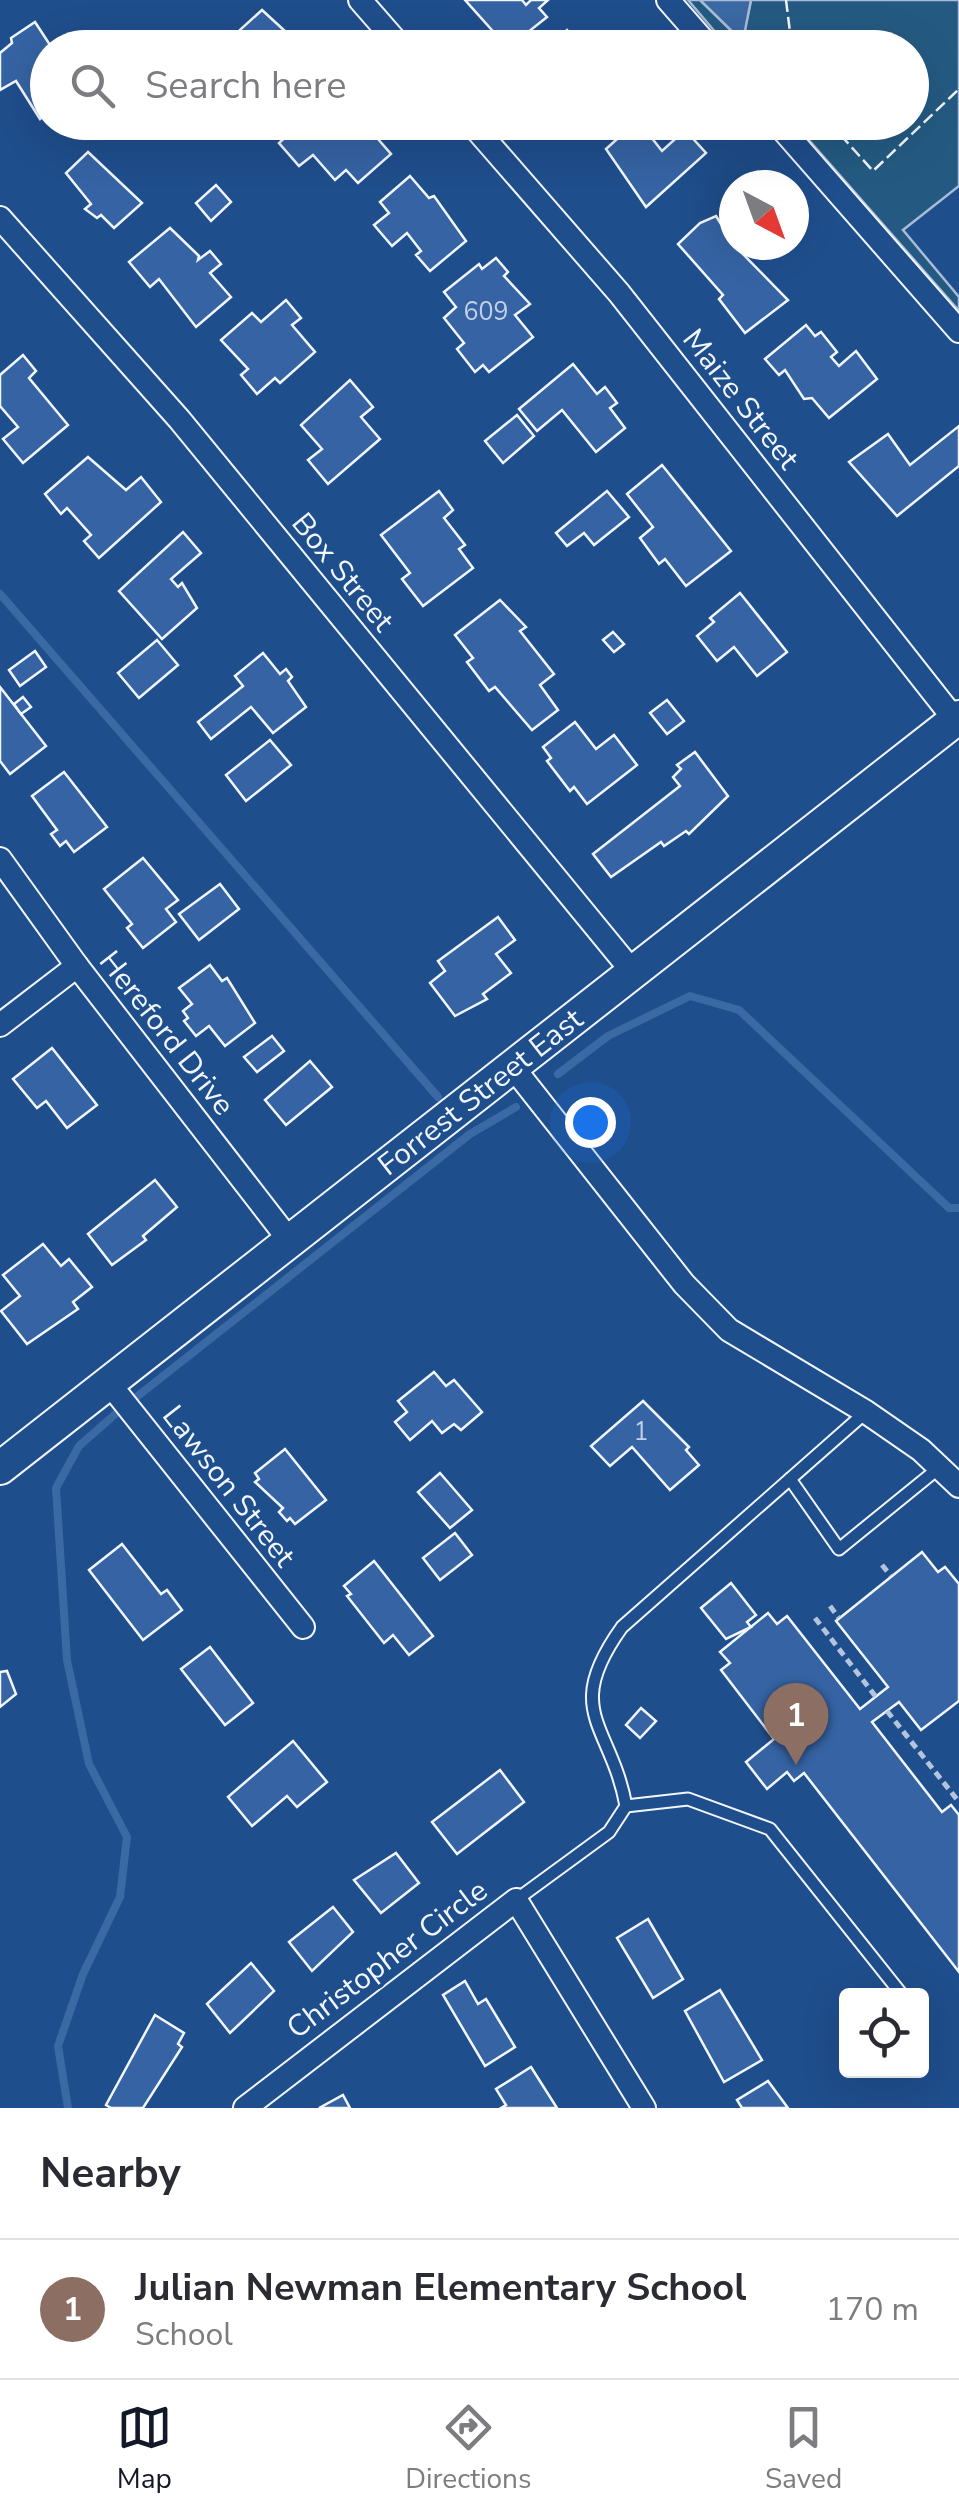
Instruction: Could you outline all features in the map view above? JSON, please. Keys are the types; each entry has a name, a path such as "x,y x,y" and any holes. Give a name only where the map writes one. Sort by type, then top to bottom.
{"main road":[{"name":"Forrest Street East","path":"0,1468 957,719"}],"street":[{"path":"360,0 386,30"},
{"path":"668,0 694,30"},
{"name":"Maize Street","path":"486,140 619,293 957,719"},
{"path":"792,140 959,331"},
{"name":"Box Street","path":"0,218 179,419 632,971"},
{"name":"Hereford Drive","path":"0,858 77,966 290,1241"},
{"path":"0,1025 77,966"},
{"path":"512,1066 684,1284 729,1330 866,1412 940,1467 959,1486"},
{"name":"Lawson Street","path":"108,1382 303,1628"},
{"name":"Christopher Circle","path":"246,2108 516,1900 644,2108"}],"lane":[{"path":"516,1900 609,1832 626,1806 620,1775 593,1722 593,1681 604,1652 622,1627 866,1412"},
{"path":"790,1479 838,1550 940,1467"},
{"path":"626,1806 688,1799 770,1829 897,1988"}],"path":[{"path":"882,1565 891,1576"},
{"path":"830,1606 840,1618"},
{"path":"814,1618 876,1698"},
{"path":"887,1711 959,1802"}],"shaded area":[{"path":"688,0 700,0 731,30 714,30"},
{"path":"700,0 751,0 745,30 731,30"},
{"path":"751,0 959,0 959,186 903,230 959,297 959,311 809,140 929,140 929,30 744,30"}],"building":[{"path":"465,0 522,0 526,5 531,0 548,0 539,8 547,17 531,30 492,30"},
{"path":"262,10 284,30 240,30"},
{"path":"35,22 40,30 30,30 30,103 16,81 0,90 0,53 12,43 11,38"},
{"path":"379,140 391,154 358,183 346,170 335,180 313,155 299,166 279,143"},
{"path":"616,140 653,140 662,151 674,140 694,140 706,153 646,207 606,149"},
{"path":"88,152 142,203 114,228 101,215 97,218 85,209 91,204 66,173"},
{"path":"410,176 429,198 434,196 466,241 430,271 416,255 421,251 407,233 392,246 374,225 389,213 380,202"},
{"path":"216,185 231,202 211,221 196,203"},
{"path":"716,216 719,260 749,260 788,300 745,333 719,299 723,295 678,244 700,223"},
{"path":"170,228 199,256 198,260 210,251 221,264 210,273 231,297 196,327 159,279 150,287 129,262"},
{"path":"496,258 508,272 504,276 530,304 515,315 533,337 489,372 483,365 475,372 457,349 464,343 444,318 456,307 444,292 479,264 482,269"},
{"path":"286,300 301,318 292,325 315,352 280,383 275,378 257,394 241,375 248,369 221,340 252,313 261,322"},
{"path":"806,325 815,336 821,332 837,352 831,357 839,366 856,351 877,379 829,418 812,398 804,399 785,370 779,375 765,359"},
{"path":"23,355 36,371 29,378 68,425 23,463 3,439 18,427 0,406 0,375"},
{"path":"573,364 597,394 605,387 617,403 610,408 625,428 596,452 562,410 537,431 519,409"},
{"path":"350,380 373,407 361,417 380,439 328,484 308,460 322,449 301,425"},
{"path":"517,415 534,436 503,463 485,441"},
{"path":"959,426 959,466 897,516 849,462 888,434 910,465"},
{"path":"88,457 126,490 141,477 161,502 99,558 84,541 91,535 67,508 61,514 45,494"},
{"path":"662,465 731,551 686,586 665,559 659,564 640,538 653,527 627,494"},
{"path":"439,491 453,510 444,518 465,545 459,549 473,568 423,606 402,579 410,573 381,535"},
{"path":"607,491 629,517 594,545 584,533 567,546 556,533"},
{"path":"183,532 201,553 171,579 178,587 182,583 197,608 162,639 119,591"},
{"path":"740,593 787,652 757,676 734,647 717,661 697,636 714,622 710,618"},
{"path":"500,600 526,627 520,631 554,674 540,685 558,710 532,730 495,687 489,691 467,662 473,658 455,635"},
{"path":"613,632 624,644 614,652 603,640"},
{"path":"157,640 178,665 139,698 118,673"},
{"path":"35,651 46,667 20,686 9,670"},
{"path":"263,653 280,674 286,669 292,677 288,681 306,707 273,733 251,707 211,739 198,722 243,686 235,676"},
{"path":"0,687 46,746 10,774 0,761"},
{"path":"23,697 31,707 21,714 14,704"},
{"path":"667,700 684,721 667,734 650,713"},
{"path":"575,722 596,749 614,735 637,765 587,804 574,787 570,791 547,761 551,758 543,747"},
{"path":"270,740 291,765 246,801 226,775"},
{"path":"695,752 728,796 689,834 686,831 664,846 661,842 611,877 593,854 680,786 673,777 681,769 677,765"},
{"path":"64,772 107,827 74,852 66,841 60,846 51,834 57,830 32,796"},
{"path":"143,858 178,900 166,909 176,922 143,948 127,928 132,924 104,889"},
{"path":"220,884 239,909 199,940 179,914"},
{"path":"498,917 515,940 496,954 511,973 483,994 487,999 455,1016 430,983 445,971 438,961"},
{"path":"210,965 222,981 227,978 255,1023 225,1046 209,1026 196,1036 184,1021 188,1018 183,1011 192,1004 179,988"},
{"path":"272,1036 284,1051 257,1072 244,1057"},
{"path":"52,1048 97,1105 67,1128 46,1101 37,1108 13,1079"},
{"path":"310,1061 332,1087 286,1125 265,1100"},
{"path":"155,1180 177,1207 143,1236 146,1240 112,1265 88,1234"},
{"path":"43,1244 61,1266 69,1259 92,1287 73,1302 78,1309 27,1344 1,1311 20,1296 3,1275"},
{"path":"434,1372 446,1386 454,1380 482,1412 461,1430 454,1424 442,1433 432,1421 410,1440 395,1422 407,1412 398,1401"},
{"path":"643,1401 689,1447 686,1450 699,1465 670,1490 632,1447 610,1466 591,1446"},
{"path":"285,1449 326,1500 295,1524 290,1518 287,1521 279,1512 283,1508 255,1482 259,1479 255,1473"},
{"path":"440,1473 472,1510 450,1528 418,1492"},
{"path":"455,1533 472,1555 440,1580 423,1558"},
{"path":"122,1544 161,1594 167,1590 182,1610 143,1640 89,1570"},
{"path":"922,1552 938,1572 945,1567 959,1584 959,1701 921,1730 899,1702 872,1722 942,1812 951,1805 959,1815 959,1972 804,1773 794,1781 787,1772 767,1789 746,1762 774,1739 721,1670 730,1663 720,1652 768,1613 777,1624 787,1616 860,1709 888,1687 836,1621"},
{"path":"374,1561 433,1636 409,1655 393,1635 384,1643 347,1596 351,1594 344,1586"},
{"path":"731,1583 756,1615 747,1622 751,1627 726,1639 701,1608"},
{"path":"210,1647 253,1703 225,1725 181,1669"},
{"path":"7,1671 16,1694 0,1707 0,1672"},
{"path":"641,1708 656,1721 640,1738 626,1725"},
{"path":"293,1741 327,1782 297,1807 287,1796 252,1826 228,1797"},
{"path":"500,1770 524,1802 457,1854 432,1822"},
{"path":"396,1853 419,1883 381,1913 354,1880"},
{"path":"333,1907 353,1932 312,1971 289,1942"},
{"path":"648,1919 683,1979 653,1998 617,1938"},
{"path":"251,1963 274,1991 230,2033 207,2004"},
{"path":"465,1981 478,2004 486,1999 515,2047 485,2066 443,1995"},
{"path":"720,1990 762,2060 724,2082 685,2011"},
{"path":"155,2015 184,2033 178,2044 182,2047 143,2108 111,2108 106,2105"},
{"path":"531,2067 557,2108 501,2108 506,2105 496,2089"},
{"path":"768,2081 788,2108 742,2108 737,2100"},
{"path":"343,2095 350,2108 319,2108"}],"waterway":[{"path":"0,594 438,1097"},
{"path":"558,1074 608,1036 690,996 739,1010 949,1208 959,1208"},
{"path":"68,2108 58,2046 83,1974 120,1897 127,1837 89,1764 67,1660 56,1488 79,1446 120,1410 470,1134 516,1107"}],"fence":[{"path":"786,0 790,30"},
{"path":"929,118 959,89"},
{"path":"845,140 873,171 906,140"}],"place":[{"name":"Julian Newman Elementary School","path":"796,1765"}]}
